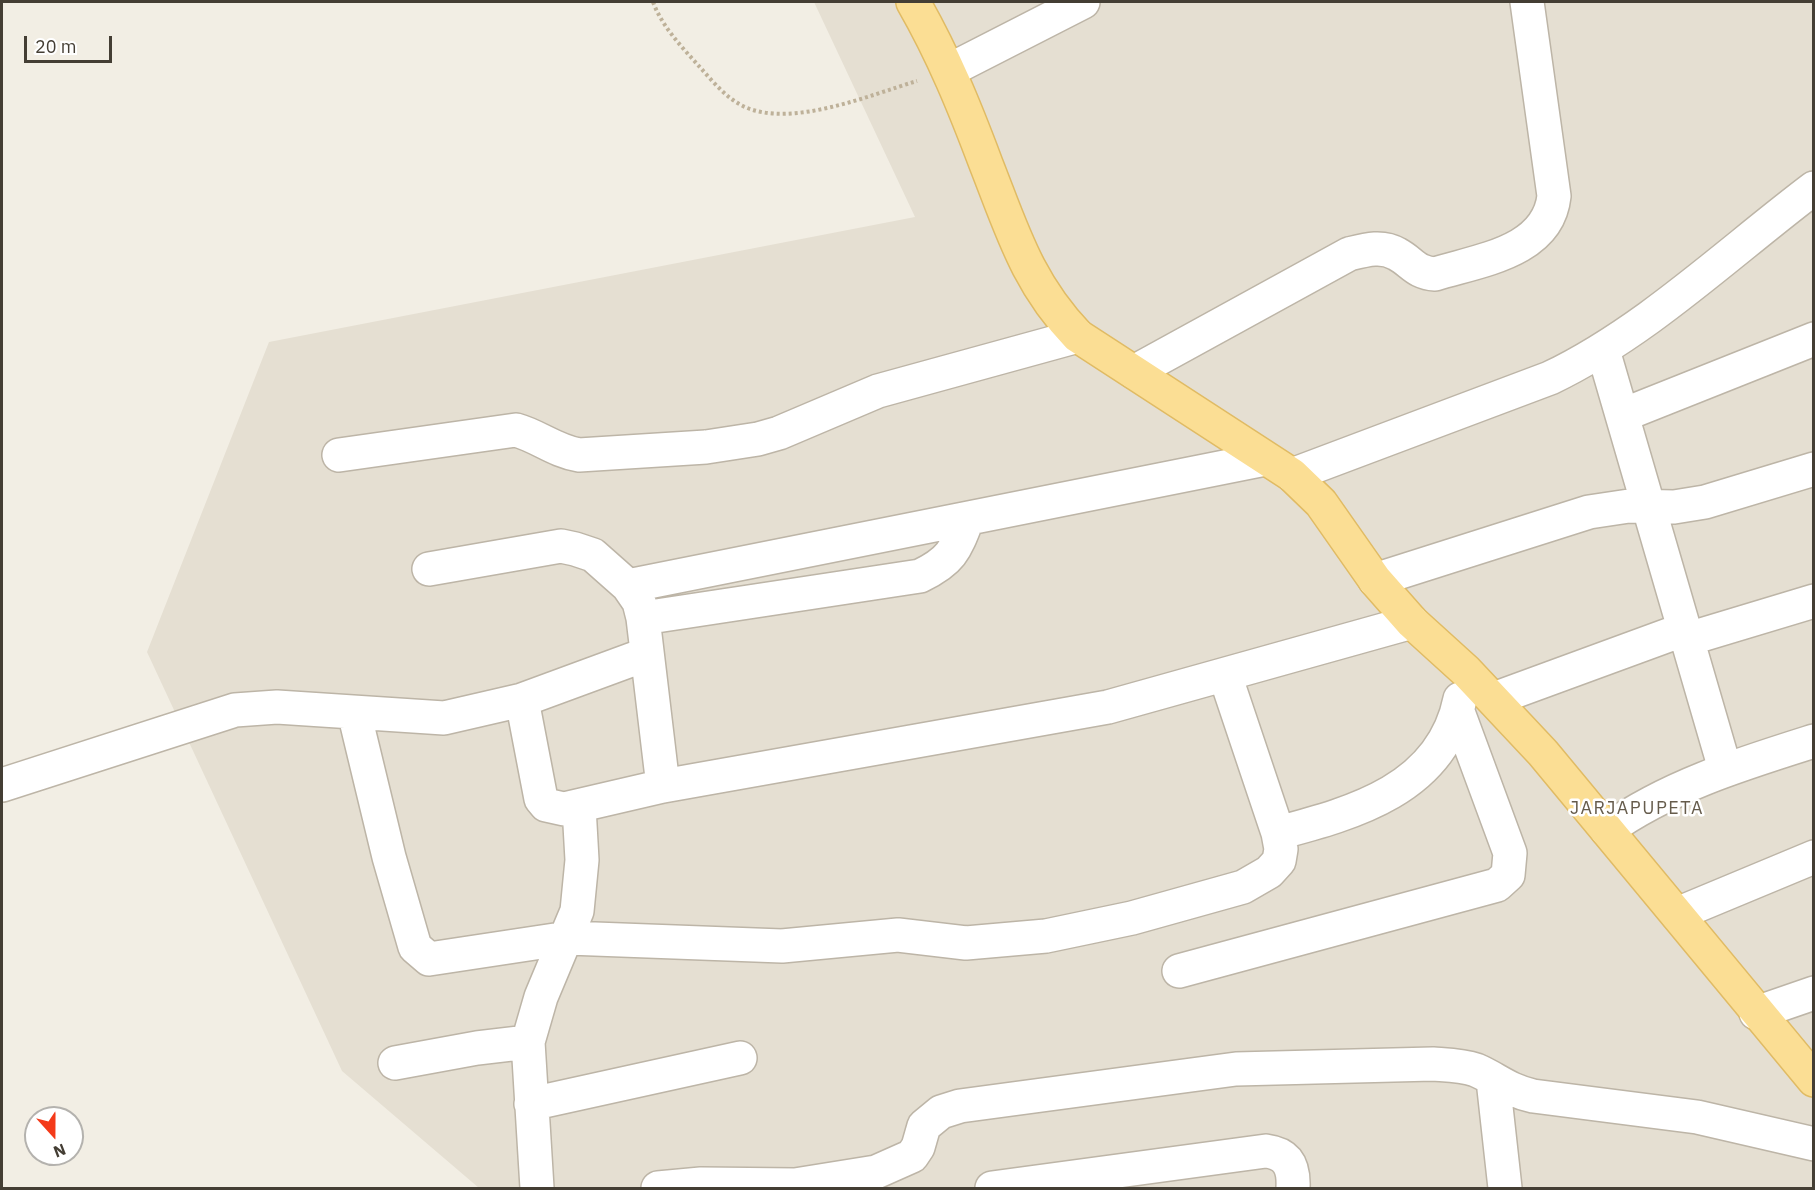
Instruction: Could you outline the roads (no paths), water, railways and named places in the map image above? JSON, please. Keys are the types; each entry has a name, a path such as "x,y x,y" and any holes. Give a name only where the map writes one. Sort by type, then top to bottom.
{"main road":[{"path":"913,2 950,70 1017,245 1038,286 1058,315 1078,336 1278,467 1321,503 1375,580 1412,622 1466,671 1543,753 1756,1013 1814,1080"}],"street":[{"path":"950,70 1083,2"},
{"path":"1134,372 1349,254 1371,249 1384,250 1397,254 1423,273 1435,274 1508,252 1530,239 1544,227 1552,212 1554,196 1527,2"},
{"path":"628,586 676,574 968,520 1278,467 1550,378 1603,350 1814,188"},
{"path":"339,455 498,430 529,433 561,452 579,455 596,456 727,444 779,434 849,403 917,379 1078,336"},
{"path":"1623,415 1814,339"},
{"path":"1603,350 1651,507 1725,769"},
{"path":"1375,580 1589,512 1629,506 1651,507 1705,502 1814,469"},
{"path":"643,618 920,576 948,560 968,520"},
{"path":"429,569 561,546 593,555 628,586 639,602 643,618 663,786"},
{"path":"1494,699 1686,634 1814,601"},
{"path":"522,700 541,800 546,805 555,808 579,807 663,786 1108,707 1412,622"},
{"path":"2,785 235,710 277,707 444,718 522,700 647,654"},
{"path":"1278,833 1332,819 1382,799 1413,776 1446,737 1458,712 1466,671"},
{"path":"354,712 389,857 415,947 429,959 568,939 782,946 898,935 966,943 1046,936 1132,918 1243,887 1269,872 1279,861 1281,849 1278,833 1225,675"},
{"path":"1179,971 1497,885 1508,875 1511,862 1510,853 1458,712"},
{"path":"1607,830 1635,810 1725,769 1814,741"},
{"path":"537,1188 528,1042 541,997 568,939 581,886 579,807"},
{"path":"1677,914 1814,857"},
{"path":"1756,1013 1814,993"},
{"path":"395,1063 477,1048 528,1042"},
{"path":"531,1104 740,1058"},
{"path":"658,1188 701,1184 795,1185 876,1172 912,1156 918,1147 924,1126 933,1116 950,1109 1236,1069 1433,1064 1463,1066 1511,1090 1533,1096 1697,1117 1814,1144"},
{"path":"1493,1080 1505,1188"},
{"path":"992,1188 1266,1151 1278,1152 1286,1158 1291,1166 1293,1188"}],"district":[{"name":"JARJAPUPETA","path":"1637,809"}]}
